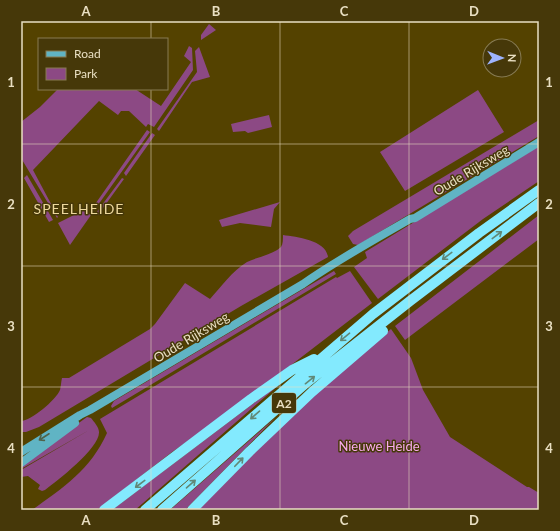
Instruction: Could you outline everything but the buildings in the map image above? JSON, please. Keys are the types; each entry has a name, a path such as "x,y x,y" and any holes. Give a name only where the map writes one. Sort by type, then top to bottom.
{"highway":[{"name":"A2","path":"145,510 327,353 419,278 539,190"},
{"name":"A2","path":"162,510 306,383 410,301 539,203"},
{"name":"A2","path":"192,510 250,451 312,392 382,331 410,301"},
{"name":"A2","path":"104,510 251,399 292,370 327,353"}],"main road":[{"name":"Oude Rijksweg","path":"21,452 80,415 303,284 323,276 539,142"},
{"name":"Oude Rijksweg","path":"21,463 43,448 90,410"}],"green space":[{"path":"209,24 216,30 201,40 201,35"},
{"path":"189,46 192,48 193,70 154,127 148,124 146,127 129,111 121,111 118,115 99,101 33,170 58,217 57,218 21,158 21,122 40,107 57,90 137,90 161,106 191,62 184,56"},
{"path":"199,47 210,77 192,82 159,131 157,129 197,72 195,51"},
{"path":"478,90 504,132 405,191 380,152"},
{"path":"269,115 272,127 248,133 245,131 233,132 231,124"},
{"path":"539,120 539,136 358,245 353,244 348,236 353,231"},
{"path":"147,130 150,132 93,212 91,210"},
{"path":"152,133 155,135 126,176 124,173"},
{"path":"539,146 539,181 483,219 378,299 354,267 367,258 365,252"},
{"path":"27,175 53,220 49,222 24,178"},
{"path":"122,178 124,179 98,215 96,213"},
{"path":"280,202 274,209 271,227 240,223 222,227 219,220"},
{"path":"84,210 91,215 70,245 58,223"},
{"path":"539,215 539,239 405,340 395,326"},
{"path":"283,235 303,238 317,243 326,251 328,257 241,306 39,427 26,432 21,432 21,421 31,418 37,414 54,399 60,390 62,378 69,378 150,329 185,283 210,299 232,274 247,262 264,256 281,247 283,243"},
{"path":"334,271 336,274 112,408 111,406 114,401"},
{"path":"350,271 372,303 231,411 172,452 97,510 32,510 55,494 75,477 93,457 107,433 100,419 336,277 337,278"},
{"name":"Nieuwe Heide","path":"391,329 411,358 423,390 450,437 527,487 539,493 539,510 198,510 288,419"},
{"path":"286,379 135,510 112,510"},
{"path":"87,417 91,418 97,426 99,432 93,447 77,464 51,486 42,491 38,489 40,485 28,476 21,477 21,470 91,429 21,469 21,465"},
{"path":"275,418 185,510 170,510"}],"district":[{"name":"SPEELHEIDE","path":"79,208"}]}
